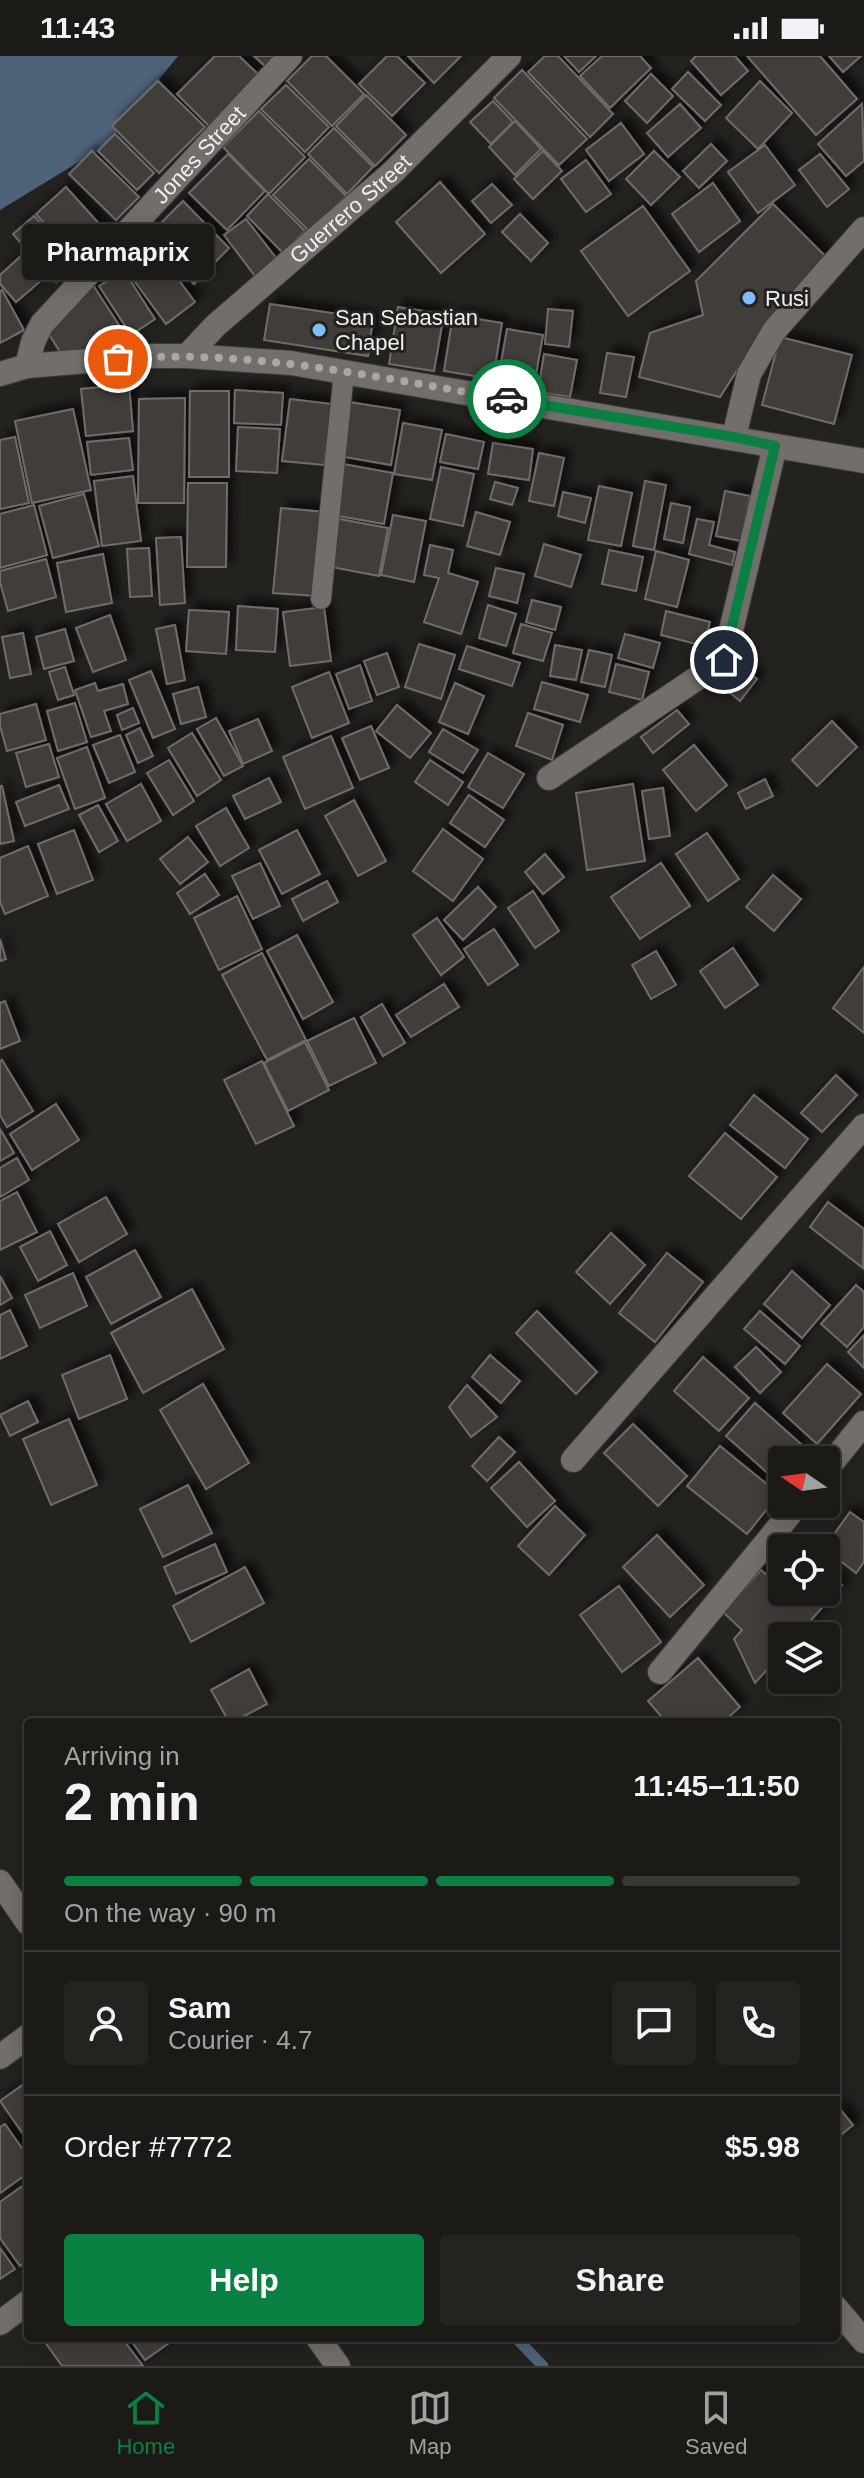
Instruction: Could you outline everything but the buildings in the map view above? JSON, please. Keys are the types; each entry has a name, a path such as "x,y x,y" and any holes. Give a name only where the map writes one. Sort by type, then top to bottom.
{"street":[{"name":"Jones Street","path":"27,366 33,342 42,324 290,56"},
{"name":"Guerrero Street","path":"187,356 215,326 393,172 509,56"},
{"path":"734,437 749,374 774,331 864,229"},
{"path":"0,374 27,366 149,356 291,363 864,461"},
{"path":"549,778 724,660 775,446"},
{"path":"573,1460 864,1126"},
{"path":"840,1453 864,1423"},
{"path":"660,1672 786,1518"},
{"path":"0,1882 24,1917"},
{"path":"0,2057 24,2039"},
{"path":"0,2323 24,2305"},
{"path":"840,2313 864,2341"},
{"path":"321,2342 338,2366"}],"lane":[{"path":"321,599 344,372"}],"water":[{"path":"0,56 178,56 105,146 0,210"}],"waterway":[{"path":"520,2342 543,2366"}],"way so far":[{"path":"118,359 187,356 291,363 507,399"}],"place":[{"name":"Rusi","path":"749,298"},
{"name":"San Sebastian Chapel","path":"319,330"},
{"name":"Pharmaprix","path":"118,359"}],"route":[{"path":"507,399 775,446 724,660"}]}
